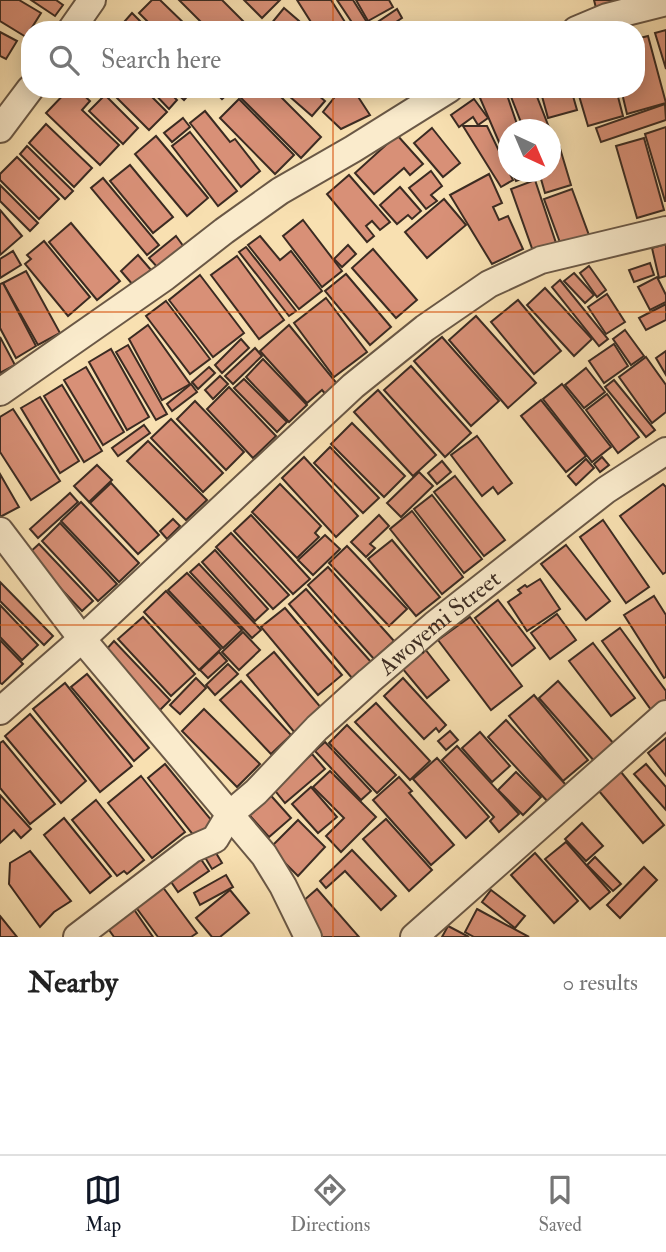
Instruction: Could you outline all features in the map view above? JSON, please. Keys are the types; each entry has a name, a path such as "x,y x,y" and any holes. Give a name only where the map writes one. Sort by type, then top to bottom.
{"street":[{"path":"77,21 92,0"},
{"path":"597,21 666,2"},
{"path":"0,129 23,98"},
{"path":"0,392 165,278 280,191 435,98"},
{"path":"0,711 82,639 353,386 425,328 489,284 541,260 666,230"},
{"name":"Awoyemi Street","path":"77,937 192,849 215,839 230,814 256,792 317,728 434,625 606,490 666,451"},
{"path":"0,531 82,639 264,855 308,937"},
{"path":"414,937 666,714"}],"building":[{"path":"0,0 19,0 41,13 36,21 21,21 21,34 0,21"},
{"path":"31,0 56,0 63,5 55,16"},
{"path":"152,0 160,0 182,21 147,21 139,13"},
{"path":"179,0 222,0 243,21 200,21"},
{"path":"244,0 280,0 262,18"},
{"path":"297,0 331,0 344,21 310,21"},
{"path":"337,0 353,0 366,21 351,21"},
{"path":"356,0 389,0 393,7 368,21"},
{"path":"594,0 618,0 619,5 597,12"},
{"path":"284,8 299,21 273,21"},
{"path":"397,9 402,18 398,21 379,21"},
{"path":"132,13 140,21 125,21"},
{"path":"666,30 666,69 655,33"},
{"path":"0,32 17,41 6,59 0,56"},
{"path":"648,36 666,103 627,114 623,98 645,98 645,37"},
{"path":"60,98 87,98 90,101 82,110 119,145 100,165 46,113"},
{"path":"102,98 108,98 138,128 123,144 89,111"},
{"path":"117,98 153,98 167,112 149,130"},
{"path":"159,98 177,100 169,109"},
{"path":"241,98 282,98 321,137 301,158"},
{"path":"291,98 322,98 325,101 312,116"},
{"path":"334,98 359,98 370,115 341,129 323,112"},
{"path":"480,98 508,98 515,119 498,119 498,140"},
{"path":"512,98 538,98 546,119 520,119"},
{"path":"542,98 574,98 577,110 548,118"},
{"path":"580,98 618,98 623,116 588,126"},
{"path":"239,99 294,155 275,174 220,118"},
{"path":"474,99 488,118 478,125 473,117 459,127 451,115"},
{"path":"665,104 666,120 601,142 596,128"},
{"path":"205,111 230,142 235,139 260,171 241,187 190,123"},
{"path":"183,118 190,127 172,142 164,133"},
{"path":"46,124 92,168 74,187 29,143"},
{"path":"463,126 487,126 498,149 498,182 510,182 501,187"},
{"path":"666,127 666,201 665,201 645,134"},
{"path":"432,128 460,163 443,177 414,143"},
{"path":"190,132 237,191 218,206 172,146"},
{"path":"397,135 423,164 410,175 404,168 374,194 355,173"},
{"path":"156,136 208,198 187,216 135,154"},
{"path":"644,138 664,210 637,218 616,146"},
{"path":"27,146 73,191 65,199 20,154"},
{"path":"561,152 571,185 545,193 542,182 561,182"},
{"path":"17,157 59,199 39,219 0,180 0,174"},
{"path":"130,165 173,217 153,233 110,181"},
{"path":"431,171 442,186 431,195 437,201 426,209 409,188"},
{"path":"489,174 502,203 493,207 499,220 508,216 523,249 492,264 450,195"},
{"path":"349,175 390,222 380,230 372,221 366,226 374,236 367,242 327,194"},
{"path":"103,178 159,245 147,255 91,188"},
{"path":"536,182 557,246 534,254 511,189"},
{"path":"0,185 38,223 30,231 0,201"},
{"path":"400,187 421,211 412,219 408,215 397,224 380,205"},
{"path":"572,189 590,238 562,248 544,199"},
{"path":"444,199 466,225 427,258 405,232"},
{"path":"0,210 22,236 0,255"},
{"path":"303,220 342,271 322,287 283,236"},
{"path":"71,223 120,281 97,300 49,242"},
{"path":"176,236 184,247 158,268 149,258"},
{"path":"260,236 280,260 291,251 322,291 299,309 248,245"},
{"path":"44,241 90,297 68,316 25,264 31,259 27,255"},
{"path":"666,244 666,276 659,278 652,248"},
{"path":"348,245 356,254 342,267 334,259"},
{"path":"246,247 296,311 289,316 239,252"},
{"path":"373,249 417,300 396,318 352,268"},
{"path":"13,251 21,265 0,278 0,259"},
{"path":"138,255 151,270 133,285 121,271"},
{"path":"237,256 284,320 259,339 211,275"},
{"path":"650,263 654,275 634,282 629,270"},
{"path":"589,266 606,290 597,297 580,273"},
{"path":"26,271 60,333 38,345 3,283"},
{"path":"574,273 594,295 585,303 564,281"},
{"path":"346,274 391,327 370,345 325,291"},
{"path":"200,275 244,333 213,357 169,300"},
{"path":"657,277 666,295 666,302 650,310 638,287"},
{"path":"560,280 608,339 599,346 552,287"},
{"path":"3,283 36,346 16,358 0,328 0,284"},
{"path":"545,288 592,339 574,356 527,305"},
{"path":"607,294 625,322 606,334 588,307"},
{"path":"326,298 367,352 334,377 294,323"},
{"path":"518,300 561,351 534,374 491,322"},
{"path":"166,301 210,359 190,374 146,316"},
{"path":"666,304 666,320 646,330 639,318"},
{"path":"476,316 536,383 508,408 449,340"},
{"path":"148,325 190,384 162,400 129,339"},
{"path":"289,325 339,386 327,396 322,390 307,403 260,351"},
{"path":"625,330 644,356 631,365 613,339"},
{"path":"0,337 15,365 0,373"},
{"path":"442,337 499,401 471,426 414,361"},
{"path":"241,339 249,348 222,373 215,365"},
{"path":"614,344 628,366 604,383 589,361"},
{"path":"128,345 167,414 156,420 116,352"},
{"path":"255,348 262,356 233,384 225,376"},
{"path":"111,349 149,417 127,430 89,362"},
{"path":"666,351 666,375 656,358"},
{"path":"646,357 666,385 666,412 652,423 619,377"},
{"path":"263,359 307,405 289,422 246,377"},
{"path":"411,366 471,433 445,457 384,390"},
{"path":"86,367 124,432 103,445 64,380"},
{"path":"209,367 215,373 198,389 192,382"},
{"path":"586,368 605,392 584,408 565,385"},
{"path":"220,376 228,384 213,399 205,390"},
{"path":"244,379 287,422 277,432 234,388"},
{"path":"614,380 655,430 646,437 605,387"},
{"path":"191,384 197,392 172,411 167,404"},
{"path":"562,384 611,447 592,462 543,399"},
{"path":"62,385 102,451 84,462 44,396"},
{"path":"229,387 276,436 253,458 207,409"},
{"path":"378,390 436,455 413,476 354,412"},
{"path":"607,394 639,437 618,453 586,410"},
{"path":"40,397 79,461 60,473 21,408"},
{"path":"541,400 586,456 566,472 521,416"},
{"path":"195,401 244,452 226,470 177,419"},
{"path":"13,409 60,481 31,500 0,452 0,417"},
{"path":"171,419 223,473 203,492 151,438"},
{"path":"352,423 405,476 384,497 331,444"},
{"path":"144,425 150,433 118,456 112,448"},
{"path":"477,436 512,483 498,494 493,487 482,496 451,455"},
{"path":"148,441 207,500 186,520 127,461"},
{"path":"330,447 379,498 363,513 314,463"},
{"path":"304,457 358,516 336,537 282,478"},
{"path":"602,457 609,465 600,472 594,464"},
{"path":"586,459 594,468 576,485 568,476"},
{"path":"442,461 451,472 437,484 428,473"},
{"path":"97,465 112,480 89,502 74,486"},
{"path":"419,472 433,486 401,517 387,503"},
{"path":"0,474 19,507 0,517"},
{"path":"455,476 505,540 484,556 434,492"},
{"path":"111,483 159,535 138,554 90,503"},
{"path":"280,484 321,526 315,533 319,537 297,558 252,512"},
{"path":"663,484 666,487 666,572 663,574 620,516"},
{"path":"70,493 78,502 38,538 30,529"},
{"path":"432,495 482,559 464,573 414,509"},
{"path":"81,502 139,563 119,582 61,521"},
{"path":"412,511 463,577 442,594 390,529"},
{"path":"251,515 310,579 293,594 234,531"},
{"path":"379,515 389,526 370,544 375,548 366,557 351,542"},
{"path":"173,519 180,526 167,539 160,531"},
{"path":"603,520 649,587 626,603 580,537"},
{"path":"60,523 117,584 98,601 42,541"},
{"path":"231,533 289,595 273,609 216,547"},
{"path":"325,535 340,549 313,575 298,560"},
{"path":"392,540 440,597 416,616 368,559"},
{"path":"39,544 93,601 82,611 28,554"},
{"path":"566,545 610,601 586,620 541,564"},
{"path":"347,546 407,609 389,626 329,563"},
{"path":"215,550 268,609 255,621 202,562"},
{"path":"199,564 261,630 252,638 190,572"},
{"path":"328,567 394,641 374,659 308,585"},
{"path":"187,573 242,630 223,648 168,590"},
{"path":"540,579 560,609 527,631 508,602 521,593 518,590"},
{"path":"0,582 53,636 44,645 0,601"},
{"path":"306,589 371,662 352,678 289,604"},
{"path":"166,591 221,649 199,670 144,612"},
{"path":"654,596 666,615 664,678 624,615"},
{"path":"498,600 535,648 512,666 475,618"},
{"path":"0,605 38,645 22,660 0,637"},
{"path":"285,608 342,675 318,695 261,627"},
{"path":"557,614 576,640 550,659 531,633"},
{"path":"143,617 195,674 171,696 118,639"},
{"path":"470,617 522,686 491,710 438,640"},
{"path":"620,628 666,691 666,705 654,714 602,641"},
{"path":"243,632 260,650 239,670 222,652"},
{"path":"0,640 23,664 2,684 0,683"},
{"path":"114,641 170,700 160,710 104,652"},
{"path":"593,643 635,698 611,716 569,661"},
{"path":"425,649 449,680 427,698 402,668"},
{"path":"219,652 227,661 208,678 200,670"},
{"path":"274,652 323,710 295,733 247,675"},
{"path":"228,664 238,674 215,695 206,685"},
{"path":"87,674 149,748 134,761 71,687"},
{"path":"196,678 206,688 180,714 170,705"},
{"path":"403,678 446,725 439,732 436,728 424,739 384,696"},
{"path":"241,681 291,735 271,754 220,700"},
{"path":"558,681 615,745 595,762 539,698"},
{"path":"65,683 132,766 100,792 33,709"},
{"path":"534,695 588,760 563,781 509,716"},
{"path":"376,703 430,761 410,780 355,722"},
{"path":"204,709 260,764 237,787 182,731"},
{"path":"30,714 86,781 61,803 5,736"},
{"path":"506,720 567,786 549,803 488,737"},
{"path":"347,725 396,775 377,793 329,743"},
{"path":"450,731 458,740 446,750 438,741"},
{"path":"480,732 510,766 492,782 462,748"},
{"path":"666,738 666,776 648,753"},
{"path":"3,741 55,804 30,824 0,788 0,743"},
{"path":"325,742 371,791 361,800 315,751"},
{"path":"457,746 519,814 499,832 490,821 494,817 442,760"},
{"path":"312,754 325,769 285,803 273,788"},
{"path":"437,758 489,817 466,838 413,779"},
{"path":"165,764 217,827 199,842 148,778"},
{"path":"646,764 666,787 666,810 634,774"},
{"path":"330,771 376,817 341,852 326,836 344,818 313,787"},
{"path":"516,772 541,797 523,815 498,790"},
{"path":"621,772 664,825 643,843 599,791"},
{"path":"141,776 185,832 152,858 108,803"},
{"path":"399,777 412,791 409,793 454,845 431,865 373,800"},
{"path":"311,787 337,817 318,833 292,804"},
{"path":"265,789 291,818 269,837 243,808"},
{"path":"0,795 31,829 21,838 14,830 0,843"},
{"path":"96,800 144,860 127,874 124,871 117,876 72,820"},
{"path":"64,818 111,876 90,893 44,835"},
{"path":"386,819 432,870 409,891 363,839"},
{"path":"298,820 325,847 298,876 270,848"},
{"path":"582,823 603,846 586,861 565,839"},
{"path":"566,842 610,892 590,909 545,859"},
{"path":"210,843 222,863 212,869 200,849"},
{"path":"352,850 396,896 381,910 345,871 326,888 320,881"},
{"path":"30,851 71,901 54,912 40,927 9,884 10,863"},
{"path":"196,852 209,871 178,892 165,873"},
{"path":"535,853 578,901 554,923 511,875"},
{"path":"595,857 621,884 613,891 587,865"},
{"path":"644,867 657,880 620,918 607,905"},
{"path":"226,875 233,887 200,905 194,893"},
{"path":"159,882 197,933 191,937 158,937 132,902"},
{"path":"317,889 359,937 320,937 295,908"},
{"path":"230,890 249,913 220,937 212,937 196,918"},
{"path":"491,890 525,916 515,928 482,902"},
{"path":"133,908 153,937 114,937 107,927"},
{"path":"477,909 529,937 474,937 465,932"},
{"path":"0,916 17,937 0,937"},
{"path":"448,926 469,937 442,937"}]}
